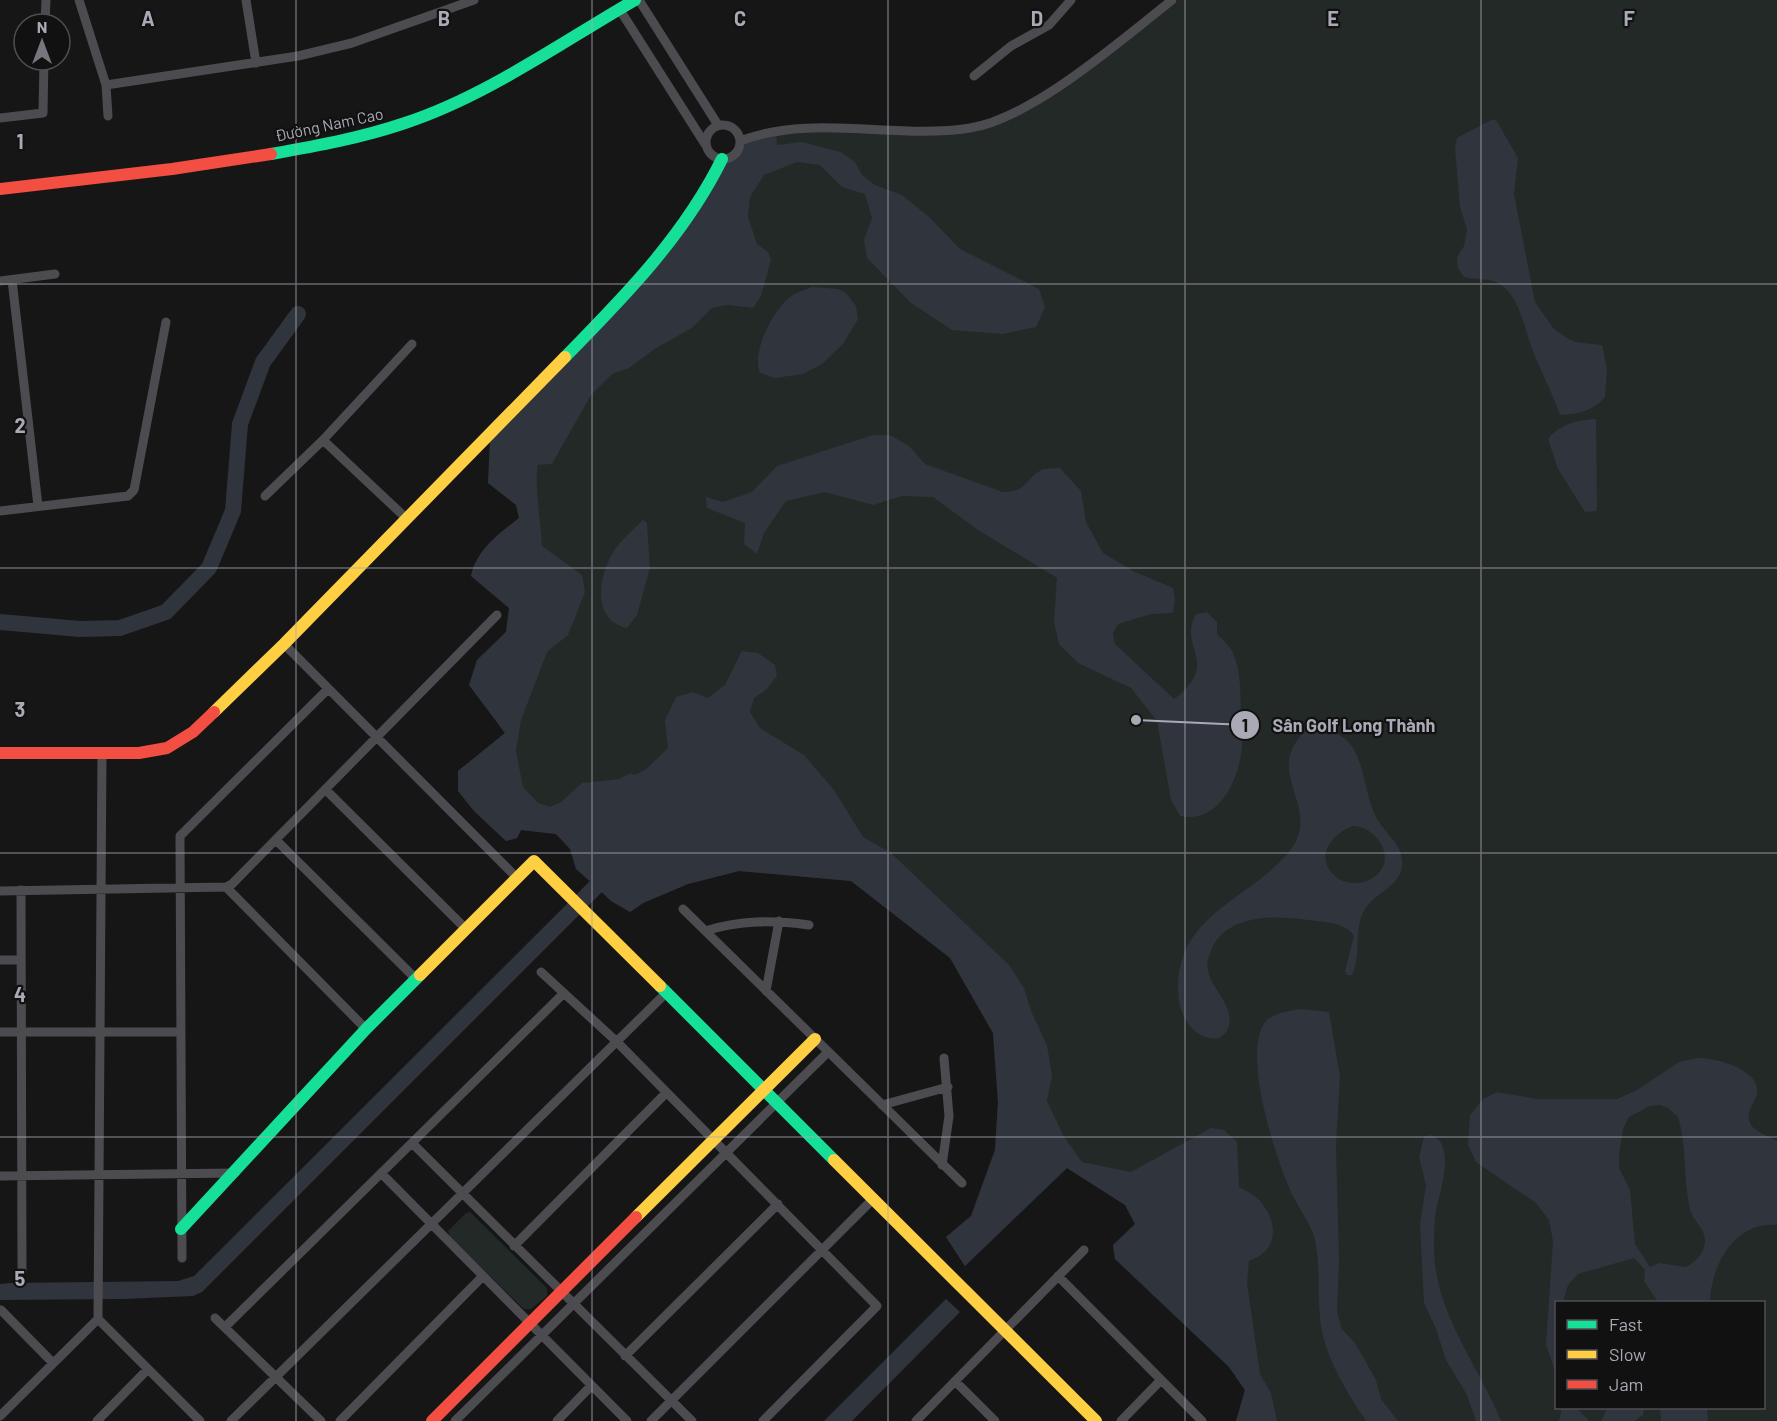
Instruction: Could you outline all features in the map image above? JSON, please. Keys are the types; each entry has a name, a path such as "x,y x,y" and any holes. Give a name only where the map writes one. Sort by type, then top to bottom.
{"street":[{"path":"79,0 106,85 108,116"},
{"path":"246,0 256,63"},
{"path":"106,85 256,63 352,43 474,0"},
{"path":"637,0 718,125"},
{"name":"Đường Nam Cao","path":"0,189 172,169 325,145 406,123 475,93 637,0"},
{"path":"974,76 1011,46 1049,25 1071,0"},
{"path":"740,141 772,131 805,128 938,131 993,123 1022,110 1107,51 1172,0"},
{"path":"620,10 711,155 722,159"},
{"path":"0,118 43,113 44,72"},
{"path":"0,753 139,753 167,748 193,732 284,644 622,299 661,253 711,184 722,159 737,152 740,141 733,128 718,125 710,130 705,144"},
{"path":"0,281 56,274"},
{"path":"12,280 38,506"},
{"path":"0,511 128,496 134,490 166,322"},
{"path":"265,496 323,440 412,344"},
{"path":"323,440 407,519"},
{"path":"0,891 226,887 240,877 497,615"},
{"path":"284,644 517,878"},
{"path":"182,1258 180,836 328,689"},
{"path":"0,1415 98,1316 102,753"},
{"path":"326,790 466,929"},
{"path":"276,840 416,979"},
{"path":"182,1229 366,1029 534,861 1096,1421"},
{"path":"226,887 366,1029"},
{"path":"21,890 22,1271"},
{"path":"683,909 962,1183"},
{"path":"705,931 739,923 779,921 809,925"},
{"path":"766,991 779,921"},
{"path":"0,960 21,960"},
{"path":"541,972 616,1041 877,1306 763,1421"},
{"path":"225,1327 564,993"},
{"path":"231,1421 666,993"},
{"path":"0,1032 181,1032"},
{"path":"432,1421 815,1039"},
{"path":"455,1421 828,1052"},
{"path":"942,1165 949,1116 944,1058"},
{"path":"882,1105 948,1087"},
{"path":"514,1245 666,1093"},
{"path":"412,1143 572,1305 692,1421"},
{"path":"0,1176 235,1173"},
{"path":"381,1173 528,1324 627,1421"},
{"path":"651,1421 873,1199"},
{"path":"625,1356 778,1204"},
{"path":"915,1421 1084,1250"},
{"path":"1058,1276 1202,1421"},
{"path":"340,1421 482,1277"},
{"path":"1,1310 53,1363"},
{"path":"98,1316 200,1421"},
{"path":"215,1318 321,1421"},
{"path":"97,1421 148,1369"},
{"path":"1121,1421 1161,1380"},
{"path":"955,1381 995,1421"},
{"path":"558,1421 591,1386"}],"shaded area":[{"path":"1178,0 1777,0 1777,1421 1236,1421 1245,1390 1229,1367 1115,1259 1113,1245 1135,1224 1125,1205 1067,1168 965,1266 946,1237 971,1216 995,1150 998,1102 993,1033 950,958 851,881 739,871 688,884 643,903 630,912 611,901 576,869 570,849 556,834 521,830 517,838 506,841 474,811 458,791 458,771 505,733 469,685 477,660 506,632 509,608 471,576 484,550 519,518 516,505 488,483 724,162 736,156 742,144 759,138 804,131 941,134 993,126 1106,56"},
{"path":"1491,120 1496,120 1518,158 1514,194 1535,302 1553,328 1565,337 1575,342 1602,345 1607,369 1605,397 1595,406 1584,411 1560,415 1511,294 1496,282 1464,277 1458,268 1457,257 1464,246 1467,229 1460,207 1455,148 1457,138"},
{"path":"776,134 777,145 802,142 841,152 855,162 862,175 875,185 902,195 928,216 960,249 1039,289 1045,307 1036,327 1003,334 952,330 911,303 867,258 864,240 872,218 865,194 842,187 820,165 797,162 764,175 750,197 748,217 757,244 768,252 771,260 761,296 753,308 727,305 712,308 692,328 656,348 629,368 612,374 591,395 552,464 538,465 537,493 542,546 582,575 585,592 568,635 547,652 521,720 516,751 523,787 538,803 550,807 561,802 582,783 619,779 645,770 668,748 665,720 676,697 693,692 708,698 725,685 742,651 758,653 775,665 777,676 766,690 754,698 750,712 760,728 804,755 834,790 863,837 891,853 1009,965 1024,988 1031,1011 1047,1045 1052,1076 1047,1101 1064,1137 1082,1162 1131,1172 1211,1128 1224,1130 1237,1142 1239,1187 1259,1200 1266,1209 1273,1226 1271,1243 1259,1256 1249,1261 1247,1283 1260,1374 1271,1393 1277,1421 1236,1421 1245,1390 1229,1367 1115,1259 1113,1245 1135,1224 1125,1205 1067,1168 965,1266 946,1237 971,1216 995,1150 998,1102 993,1033 950,958 851,881 739,871 688,884 643,903 630,912 611,901 602,892 202,1292 193,1296 123,1299 0,1300 0,1284 178,1281 194,1276 590,881 576,869 570,849 556,834 521,830 517,838 506,841 474,811 458,791 458,771 505,733 469,685 477,660 506,632 509,608 471,576 484,550 519,518 516,505 488,483 490,438 623,302 724,162 736,156 742,144"},
{"path":"812,287 838,289 846,293 856,306 858,319 843,344 822,364 803,374 775,378 760,373 758,354 761,343 777,311 790,297"},
{"path":"1596,419 1597,511 1585,512 1558,469 1548,439 1569,424"},
{"path":"873,435 890,435 909,446 925,464 1003,492 1021,488 1043,469 1060,468 1081,491 1086,522 1103,553 1133,571 1173,588 1175,599 1173,613 1151,614 1118,624 1113,633 1115,644 1174,699 1188,686 1195,675 1196,655 1191,636 1196,614 1207,612 1217,622 1217,634 1231,649 1237,666 1240,683 1242,743 1237,773 1224,797 1216,806 1194,817 1180,816 1171,800 1157,721 1131,688 1078,663 1059,644 1054,622 1057,578 978,530 933,497 902,496 873,505 825,492 786,501 764,533 757,554 744,544 745,523 707,508 706,497 723,502 752,492 777,466"},
{"path":"643,520 647,523 650,568 637,615 627,628 615,623 608,616 603,607 602,584 608,561 614,551"},
{"path":"1309,730 1328,731 1342,737 1352,746 1363,773 1370,803 1376,817 1401,854 1402,869 1394,882 1370,903 1361,916 1357,959 1352,975 1347,975 1345,971 1354,936 1345,928 1333,924 1282,917 1254,919 1229,929 1219,937 1211,951 1207,967 1210,978 1230,1016 1226,1032 1222,1036 1208,1038 1194,1030 1182,1013 1178,986 1182,961 1191,941 1203,924 1273,869 1289,852 1298,837 1299,809 1289,769 1290,756 1297,740","holes":["1353,826 1366,829 1377,838 1384,850 1384,864 1380,871 1369,880 1347,882 1334,875 1328,868 1326,853 1328,846 1339,834"]},
{"path":"1300,1009 1329,1012 1340,1076 1336,1145 1339,1261 1337,1312 1342,1329 1355,1343 1376,1380 1381,1399 1398,1421 1366,1421 1343,1385 1331,1358 1320,1318 1314,1236 1286,1180 1264,1108 1257,1057 1259,1036 1269,1018"},
{"path":"1698,1058 1725,1063 1752,1077 1757,1093 1749,1111 1750,1123 1758,1131 1777,1141 1777,1225 1749,1230 1728,1248 1715,1274 1710,1301 1657,1301 1644,1281 1645,1270 1634,1258 1578,1274 1568,1285 1563,1301 1555,1301 1555,1371 1546,1345 1553,1241 1549,1220 1536,1203 1476,1162 1468,1145 1470,1115 1483,1099 1497,1092 1537,1099 1617,1099 1637,1090 1679,1062","holes":["1660,1105 1668,1108 1678,1117 1683,1139 1690,1209 1705,1238 1705,1243 1701,1254 1686,1267 1659,1263 1650,1267 1635,1244 1630,1190 1619,1168 1623,1129 1629,1117 1650,1106"]},
{"path":"1430,1135 1438,1139 1445,1157 1443,1180 1436,1210 1434,1251 1442,1296 1450,1318 1501,1421 1476,1421 1467,1395 1446,1360 1436,1329 1424,1303 1420,1224 1426,1185 1419,1157 1424,1137"},
{"path":"470,1212 547,1288 547,1296 531,1309 524,1309 450,1237 448,1231 466,1213"},
{"path":"946,1299 960,1312 852,1421 824,1421"},
{"path":"1562,1409 1578,1409 1589,1421 1559,1421"},
{"path":"1607,1409 1644,1409 1643,1415 1635,1421 1601,1421"},
{"path":"1660,1409 1707,1409 1708,1421 1661,1421"}],"waterway":[{"path":"0,622 80,629 120,628 166,612 209,568 233,511 240,424 263,362 298,314"}],"traffic: fast":[{"path":"271,154 372,133 435,112 523,68 635,0"},
{"path":"565,357 631,288 671,240 690,214 722,159"},
{"path":"181,1229 366,1029 420,975"},
{"path":"660,986 834,1160"}],"traffic: slow":[{"path":"214,712 284,644 565,357"},
{"path":"420,975 534,861 660,986"},
{"path":"636,1217 815,1039"},
{"path":"834,1160 1096,1421"}],"traffic: jam":[{"path":"0,189 172,169 271,154"},
{"path":"0,753 139,753 167,748 193,732 214,712"},
{"path":"432,1421 636,1217"}],"place":[{"name":"Sân Golf Long Thành","path":"1136,720"}]}
